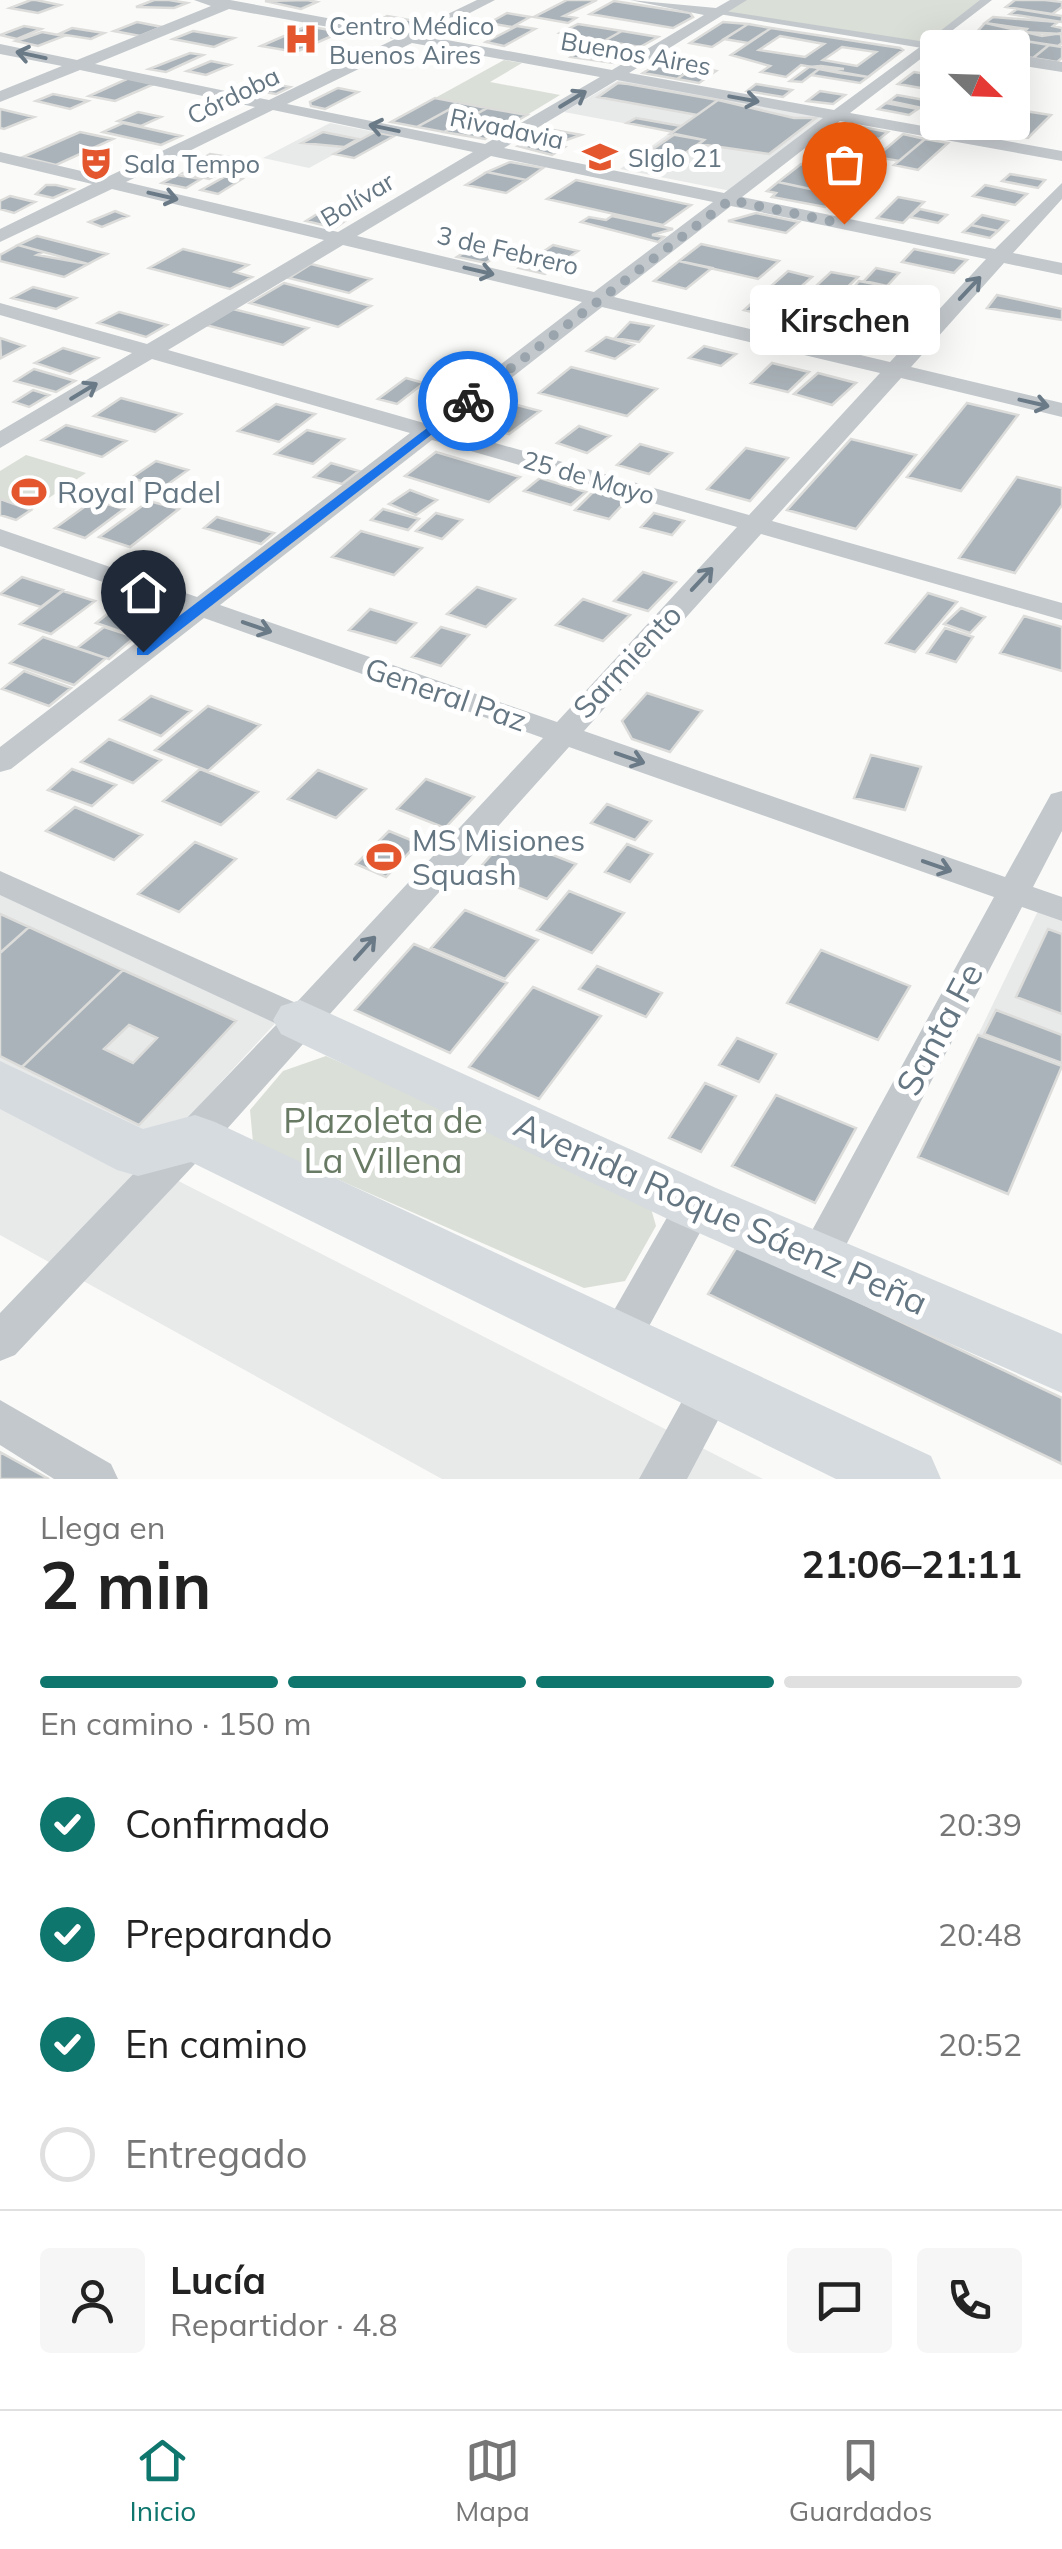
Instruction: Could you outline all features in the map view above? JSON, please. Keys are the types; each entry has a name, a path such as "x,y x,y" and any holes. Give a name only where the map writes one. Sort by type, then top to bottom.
{"main road":[{"name":"Avenida Roque Sáenz Peña","path":"300,1020 695,1205 1062,1364"},
{"path":"0,1083 138,1153 196,1138 907,1479"}],"street":[{"name":"Buenos Aires","path":"201,0 233,2 410,38 1062,156"},
{"name":"Córdoba","path":"0,236 488,0"},
{"path":"638,0 920,45"},
{"name":"Bolívar","path":"0,441 740,0"},
{"path":"953,30 987,0"},
{"path":"0,97 233,2"},
{"name":"Rivadavia","path":"0,49 1062,269"},
{"path":"0,762 837,115 920,56"},
{"path":"1030,62 1062,67"},
{"name":"3 de Febrero","path":"0,157 1062,410"},
{"name":"Sarmiento","path":"0,1342 196,1138 560,734 1062,188"},
{"name":"25 de Mayo","path":"0,309 1062,612"},
{"name":"General Paz","path":"0,538 1062,909"},
{"name":"Santa Fe","path":"818,1258 1062,801"},
{"name":"Avenida Roque Sáenz Peña","path":"0,882 300,1020"},
{"path":"620,1339 695,1205"},
{"path":"662,1479 713,1388"},
{"path":"0,1420 95,1479"}],"shaded area":[{"path":"619,80 828,117 731,191 620,169 671,132 564,112"},
{"path":"330,123 375,132 309,168 263,158"},
{"path":"0,892 281,1017 162,1146 0,1066"},
{"path":"1038,911 1062,920 1062,1066 978,1035"},
{"path":"0,1090 763,1479 442,1479 0,1235"}],"green space":[{"path":"741,0 986,0 948,30 920,30 920,45 720,13"},
{"path":"504,60 522,63 490,82 560,95 527,115 435,98"},
{"name":"Royal Padel","path":"26,455 86,473 16,520 0,515 0,471"},
{"name":"Plazoleta de La Villena","path":"326,1056 648,1198 656,1226 625,1281 584,1288 253,1142 250,1110 283,1071"}],"building":[{"path":"31,0 60,5 38,13 10,8"},
{"path":"154,0 187,3 174,8 136,7"},
{"path":"567,0 597,0 564,16 576,18 568,23 534,17"},
{"path":"1015,0 1062,2 1062,7 1052,14 1006,7"},
{"path":"265,1 317,2 301,9"},
{"path":"614,1 690,13 693,17 673,28 590,14"},
{"path":"1017,9 1062,16 1062,22 1010,14"},
{"path":"507,13 530,17 512,27 489,23"},
{"path":"387,16 426,23 413,29 374,23"},
{"path":"993,17 1058,22 1053,26 1062,28 1062,33 1042,36 1030,30 985,23"},
{"path":"137,22 162,27 140,36 114,31"},
{"path":"723,22 748,24 712,47 690,43"},
{"path":"985,23 1027,29 1026,30 979,30"},
{"path":"578,24 622,31 604,41 560,33"},
{"path":"748,24 771,28 748,43 724,39"},
{"path":"24,26 41,29 17,39 0,35"},
{"name":"Centro Médico Buenos Aires","path":"307,26 341,32 296,52 261,46"},
{"path":"517,26 535,29 504,46 486,42"},
{"path":"72,28 104,33 91,39 59,34"},
{"path":"771,28 903,50 868,77 801,65 786,77 761,72 770,66 731,55","holes":["780,36 824,44 805,57 759,50","842,47 876,52 857,66 823,60"]},
{"path":"193,31 234,38 214,47 173,39"},
{"path":"622,31 658,37 640,47 604,41"},
{"path":"42,32 64,36 38,46 16,41"},
{"path":"1030,32 1061,34 1062,43 1058,46 1030,42"},
{"path":"1030,42 1049,45 1033,58"},
{"path":"1049,45 1062,47 1062,58 1057,62 1033,58"},
{"path":"582,50 624,56 614,63 571,57"},
{"path":"190,53 203,55 166,72 149,69"},
{"path":"211,61 230,65 206,75 187,71"},
{"path":"661,62 695,67 677,79 643,73"},
{"path":"695,67 716,71 699,83 677,79"},
{"path":"809,67 844,69 819,69 802,82 790,81"},
{"path":"819,69 868,77 860,83 811,75"},
{"path":"914,72 920,73 920,88 898,84"},
{"path":"129,78 154,84 115,101 89,96"},
{"path":"261,82 290,87 276,94 247,89"},
{"path":"618,83 718,100 697,115 598,97"},
{"path":"756,84 792,90 783,97 747,91"},
{"path":"338,88 358,92 325,109 311,106 310,102"},
{"path":"820,91 845,95 833,104 807,101"},
{"path":"53,94 88,101 70,109 36,101"},
{"path":"897,95 920,99 920,108 889,101"},
{"path":"435,98 461,103 417,127 391,122"},
{"path":"718,100 794,118 816,118 769,154 699,144 704,140 670,134"},
{"path":"461,103 487,108 444,132 417,127"},
{"path":"886,103 918,109 909,115 878,109"},
{"path":"487,108 527,115 503,129 464,121"},
{"path":"0,109 34,117 4,129 0,128"},
{"path":"138,112 161,117 141,126 118,121"},
{"path":"1030,112 1051,115 1030,136"},
{"path":"636,118 681,126 673,132 627,123"},
{"path":"464,121 503,129 485,139 444,132"},
{"path":"123,123 181,136 161,145 103,132"},
{"path":"862,127 888,132 879,139 841,133"},
{"path":"548,129 581,135 555,144 531,139"},
{"path":"80,132 113,139 56,165 23,157"},
{"path":"323,132 358,139 344,147 302,143"},
{"path":"375,132 394,136 354,158 334,154"},
{"path":"675,134 704,140 658,172 628,166"},
{"path":"903,134 924,140 899,161 876,157"},
{"path":"531,139 565,147 552,155 518,146"},
{"path":"924,140 948,143 918,170 894,165"},
{"path":"210,154 235,158 218,168 193,164"},
{"path":"510,162 543,168 526,180 487,172"},
{"path":"801,164 879,179 865,191 838,186 829,193 778,182"},
{"path":"197,166 223,172 209,179 183,173"},
{"path":"487,172 526,180 506,193 466,185"},
{"path":"1010,174 1045,180 1038,188 1002,181"},
{"path":"177,175 201,179 186,188 162,183"},
{"path":"226,176 242,179 218,194 201,190"},
{"path":"576,180 691,205 663,225 547,199"},
{"path":"778,182 839,195 825,207 772,197 776,193 767,191"},
{"path":"46,185 73,189 53,198 36,194"},
{"path":"985,185 1027,194 1015,205 973,196"},
{"path":"10,196 35,202 14,213 0,209 0,201"},
{"path":"898,197 924,202 903,223 877,218"},
{"path":"920,209 947,215 938,223 910,217"},
{"path":"115,211 128,216 102,227 89,222"},
{"path":"322,211 351,217 335,228 306,221"},
{"path":"756,213 799,222 786,233 728,221"},
{"path":"982,215 1008,221 998,231 971,225"},
{"path":"612,216 673,229 652,235 664,237 658,242 581,222 589,217 606,220"},
{"path":"971,225 998,231 990,238 963,232"},
{"path":"37,236 107,254 88,264 18,245"},
{"path":"701,244 779,261 758,279 679,261"},
{"path":"18,245 43,252 37,255 88,264 64,277 0,261 0,255"},
{"path":"553,245 578,251 545,274 519,268"},
{"path":"183,249 248,265 235,272 252,277 230,289 149,268"},
{"path":"469,249 498,255 486,263 457,257"},
{"path":"914,249 967,260 954,273 902,262"},
{"path":"679,261 712,268 686,289 654,281"},
{"path":"311,264 371,279 349,293 289,278"},
{"path":"876,268 899,273 887,286 864,281"},
{"path":"788,271 812,277 768,316 744,310"},
{"path":"831,272 858,277 804,329 776,323"},
{"path":"859,281 880,285 871,296 850,292"},
{"path":"284,283 371,306 338,327 250,303"},
{"path":"33,287 76,298 56,309 12,298"},
{"path":"997,295 1062,309 1062,320 987,308"},
{"path":"879,299 922,309 911,320 867,310"},
{"path":"233,309 308,328 283,345 206,325"},
{"path":"119,312 167,325 146,337 98,323"},
{"path":"849,321 908,333 893,352 832,338"},
{"path":"630,322 653,326 639,342 615,338"},
{"path":"606,337 634,345 615,359 587,351"},
{"path":"0,338 24,346 1,358"},
{"path":"704,346 736,354 721,366 689,358"},
{"path":"63,348 98,358 70,374 35,363"},
{"path":"772,363 809,372 788,392 751,383"},
{"path":"571,367 657,389 627,416 539,393"},
{"path":"34,369 75,381 56,392 15,381"},
{"path":"818,373 856,383 832,405 794,394"},
{"path":"406,378 424,383 397,404 378,399"},
{"path":"33,390 49,395 29,407 14,402"},
{"path":"121,398 181,414 155,432 94,416"},
{"path":"967,403 1018,415 961,491 907,477"},
{"path":"276,404 315,414 279,442 238,431"},
{"path":"517,405 540,411 509,434 486,427"},
{"path":"66,425 126,441 102,457 42,440"},
{"path":"579,426 610,436 587,453 557,443"},
{"path":"307,430 344,439 313,464 275,454"},
{"path":"851,439 916,455 856,529 787,510"},
{"path":"640,444 672,453 649,474 617,465"},
{"path":"746,448 788,458 750,501 707,489"},
{"path":"436,452 520,477 489,502 405,476"},
{"path":"156,461 188,470 164,487 131,478"},
{"path":"331,463 359,471 342,484 314,477"},
{"path":"1017,477 1062,488 1062,505 1015,573 959,558"},
{"path":"540,478 586,492 571,505 524,491"},
{"path":"410,490 437,500 416,515 389,504"},
{"path":"594,491 628,499 609,519 575,510"},
{"path":"0,499 31,510 16,520 0,515"},
{"path":"94,500 124,509 85,538 55,528"},
{"path":"149,501 179,509 130,547 99,537"},
{"path":"383,509 419,519 408,530 371,520"},
{"path":"436,513 462,520 442,539 416,531"},
{"path":"654,513 684,521 672,535 641,527"},
{"path":"217,517 274,533 261,544 204,528"},
{"path":"361,531 422,548 394,575 332,557"},
{"path":"643,572 676,582 648,611 614,601"},
{"path":"22,577 63,590 41,607 0,594"},
{"path":"477,587 515,599 486,627 447,614"},
{"path":"63,591 95,601 51,634 20,624"},
{"path":"928,593 957,602 915,652 886,643"},
{"path":"583,599 630,615 603,641 556,625"},
{"path":"120,604 161,617 137,637 96,623"},
{"path":"961,608 985,617 970,633 944,624"},
{"path":"370,609 416,623 396,643 349,630"},
{"path":"1024,616 1062,627 1062,671 1000,653"},
{"path":"104,627 135,637 109,659 77,648"},
{"path":"441,627 469,635 441,666 412,657"},
{"path":"945,628 973,637 956,662 927,653"},
{"path":"43,637 106,658 74,685 10,663"},
{"path":"24,671 71,688 49,706 2,689"},
{"path":"647,693 702,711 670,752 632,739 622,721"},
{"path":"151,696 191,711 161,736 120,720"},
{"path":"208,706 260,725 208,771 155,750"},
{"path":"109,739 161,760 133,783 81,762"},
{"path":"871,755 921,767 905,810 854,798"},
{"path":"72,769 116,785 92,806 48,790"},
{"path":"200,769 258,792 221,825 163,801"},
{"path":"318,770 366,789 336,818 288,799"},
{"path":"426,779 474,797 445,828 397,809"},
{"path":"607,804 651,821 635,840 591,823"},
{"path":"75,807 142,835 114,860 46,831"},
{"path":"389,831 418,843 386,877 356,864"},
{"path":"507,837 576,864 547,899 477,871"},
{"path":"195,842 236,859 179,912 138,894"},
{"path":"627,844 652,854 630,882 605,872"},
{"path":"569,891 624,913 592,953 537,930"},
{"path":"465,910 538,940 505,979 431,948"},
{"path":"0,914 29,927 0,953"},
{"path":"29,927 123,970 22,1067 0,1056 0,953"},
{"path":"1048,929 1062,934 1062,1014 1016,997"},
{"path":"414,944 507,983 450,1053 355,1010"},
{"path":"821,950 910,986 878,1040 787,1003"},
{"path":"597,966 662,993 646,1017 579,989"},
{"path":"123,970 236,1021 139,1125 22,1067","holes":["129,1025 157,1038 133,1063 104,1049"]},
{"path":"533,987 601,1016 539,1099 469,1067"},
{"path":"996,1010 1062,1035 1062,1063 984,1034"},
{"path":"978,1035 1062,1066 1008,1194 918,1157"},
{"path":"737,1038 776,1054 759,1082 719,1065"},
{"path":"705,1083 736,1096 701,1152 669,1138"},
{"path":"776,1095 856,1128 815,1203 732,1166"},
{"path":"738,1245 1062,1398 1062,1464 708,1294"},
{"path":"0,1452 49,1479 0,1479"}],"way so far":[{"path":"468,401 730,200 844,224"}],"place":[{"name":"Centro Médico Buenos Aires","path":"301,39"},
{"name":"SIglo 21","path":"600,157"},
{"name":"Sala Tempo","path":"96,163"},
{"name":"Kirschen","path":"844,224"},
{"name":"Royal Padel","path":"29,492"},
{"name":"MS Misiones Squash","path":"384,857"}],"route":[{"path":"143,652 468,401"}]}
